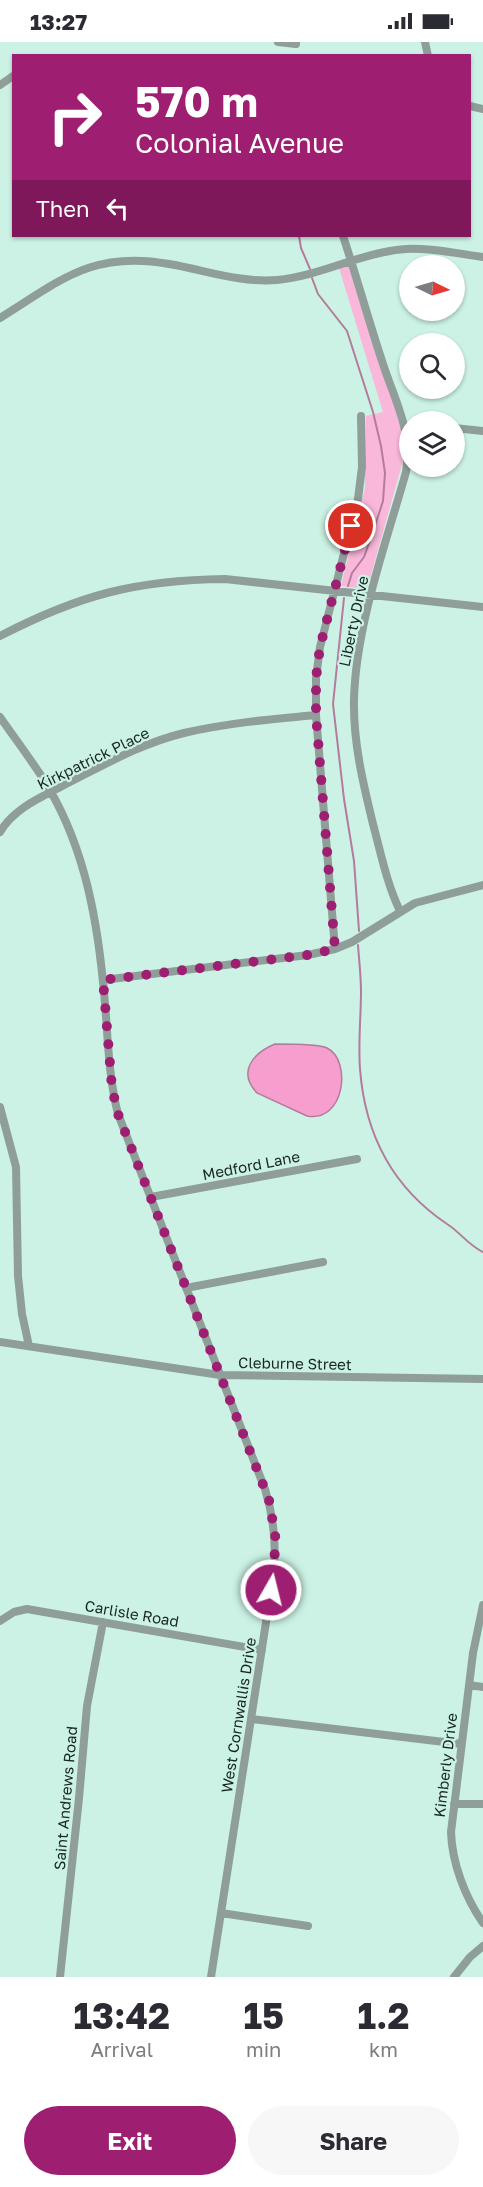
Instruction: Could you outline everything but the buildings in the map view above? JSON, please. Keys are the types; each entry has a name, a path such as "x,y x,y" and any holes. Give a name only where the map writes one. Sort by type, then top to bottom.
{"street":[{"path":"278,42 296,43"},
{"name":"Liberty Drive","path":"343,237 383,365 402,411"},
{"path":"0,318 43,289 72,274 100,264 136,260 169,264 248,280 265,280 288,279 351,261 407,249 483,257"},
{"path":"335,949 316,715 316,678 320,647 358,499 362,467 361,416"},
{"path":"465,429 483,431"},
{"name":"Liberty Drive","path":"400,911 391,892 361,776 355,733 356,674 370,596 405,477"},
{"path":"0,636 52,610 85,598 122,588 161,582 225,579 483,607"},
{"name":"Kirkpatrick Place","path":"0,832 9,818 50,792 117,758 183,733 263,720 316,715"},
{"name":"West Cornwallis Drive","path":"0,717 43,778 70,832 85,875 94,912 115,1101 265,1489 275,1529 275,1563 211,1977"},
{"path":"103,980 308,955 335,949 352,942 414,903 483,885"},
{"path":"0,1107 16,1167 18,1276 22,1314 29,1346"},
{"name":"Medford Lane","path":"151,1197 357,1159"},
{"path":"186,1288 323,1262"},
{"name":"Cleburne Street","path":"0,1342 220,1375 483,1379"},
{"name":"Kimberly Drive","path":"483,1605 469,1685 451,1832 452,1853 483,1923"},
{"name":"Carlisle Road","path":"0,1621 14,1611 27,1609 262,1650"},
{"name":"Saint Andrews Road","path":"60,1977 80,1798 87,1706 103,1622"},
{"path":"469,1685 483,1687"},
{"path":"252,1719 461,1744"},
{"path":"454,1804 483,1804"},
{"path":"221,1913 308,1926"},
{"path":"454,1977 470,1956 483,1946"}],"shaded area":[{"path":"348,265 399,417 399,475 367,589 341,586 365,488 366,416 383,412 339,268"},
{"path":"275,1044 323,1047 335,1055 340,1065 341,1089 337,1101 330,1110 320,1116 307,1116 257,1093 248,1078 250,1064 260,1053"}],"waterway":[{"path":"299,237 310,269"},
{"path":"312,278 318,294 347,331 373,412 385,473 383,501 372,535 364,557 352,573 348,586"},
{"path":"344,598 333,704 354,861 359,931"},
{"path":"358,945 361,985 360,1069 368,1116 375,1137 397,1176 411,1193 483,1252"}],"route":[{"path":"271,1590 276,1541 269,1500 118,1114 112,1088 103,980 308,955 335,949 316,715 316,678 329,607 351,526"}]}
